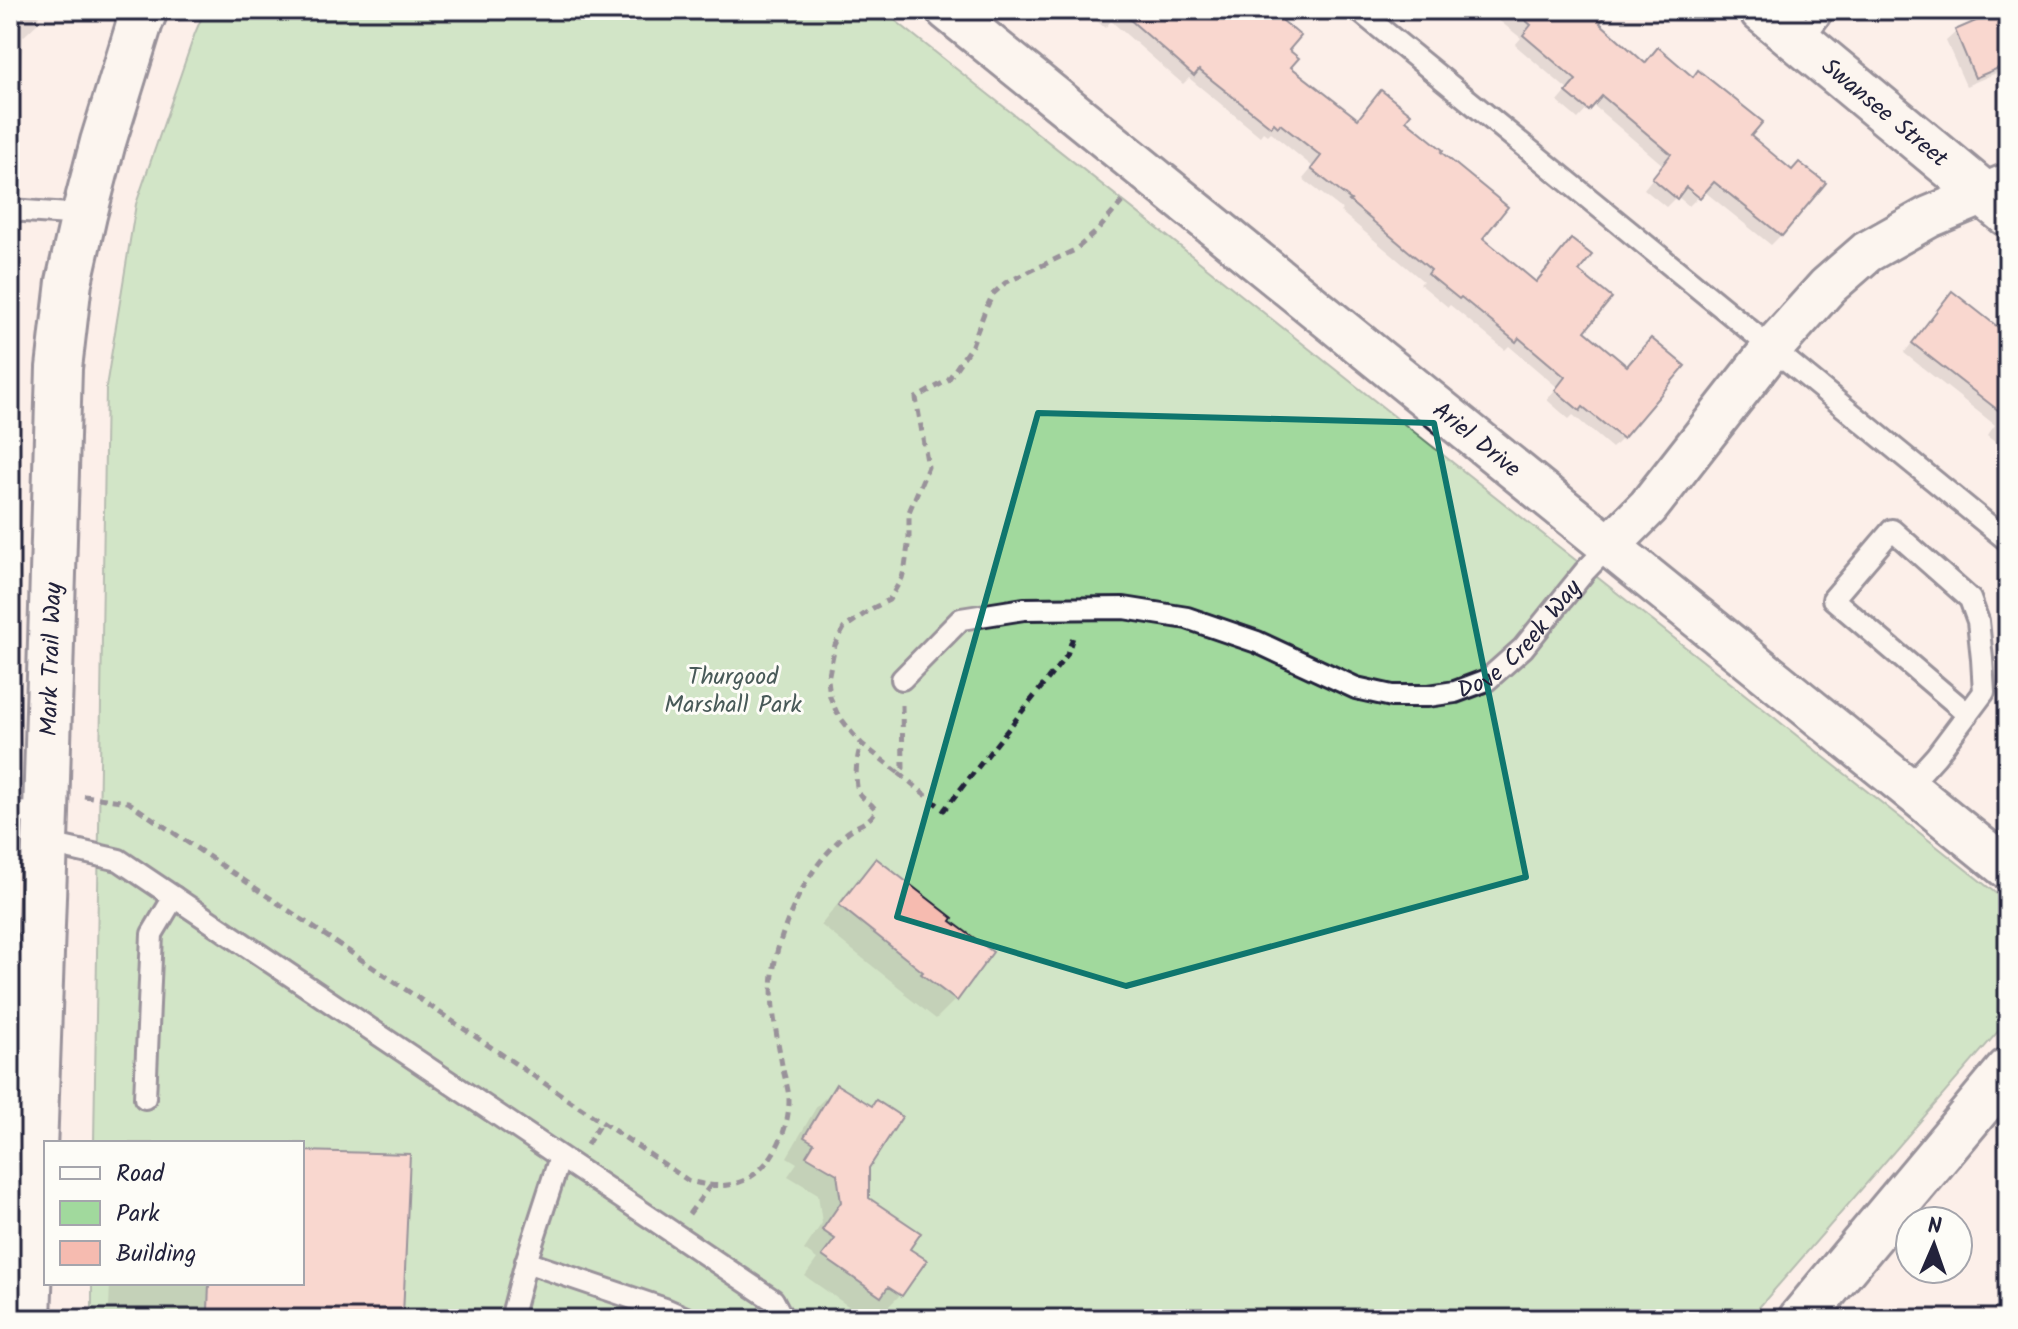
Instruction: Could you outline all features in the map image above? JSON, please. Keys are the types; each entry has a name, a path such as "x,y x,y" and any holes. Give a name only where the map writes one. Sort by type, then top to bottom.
{"street":[{"name":"Mark Trail Way","path":"28,1319 59,368 69,282 84,215 103,142 145,10"},
{"name":"Ariel Drive","path":"947,10 2008,869"},
{"name":"Swansee Street","path":"1762,10 1812,26 2000,197"},
{"name":"Dove Creek Way","path":"1610,545 1648,507 1773,347 1828,286 1867,252 1929,217 2000,197"},
{"path":"1801,1319 2008,1071"}],"lane":[{"path":"1358,10 2008,541"},
{"path":"10,210 84,215"},
{"path":"1907,788 1936,756 1968,714 1984,692 1978,621 1970,599 1892,530 1833,599 1968,714"},
{"name":"Dove Creek Way","path":"902,679 961,619 1024,609 1124,608 1187,618 1257,642 1356,688 1392,696 1455,692 1487,680 1523,648 1610,545"},
{"path":"45,816 119,860 773,1300 783,1319"},
{"path":"145,1098 152,934 174,897"},
{"path":"511,1319 560,1157"},
{"path":"526,1262 688,1319"}],"path":[{"path":"1075,607 1072,644 1067,655 944,810 862,744 837,713 830,697 828,679 835,645 844,628 889,600 902,578 909,538 909,512 928,467 916,398 948,380 972,345 993,294 1005,283 1075,250 1097,231 1148,173"},
{"path":"899,773 903,768 902,679"},
{"path":"45,816 128,802 689,1181 725,1186 740,1183 757,1174 778,1146 785,1125 789,1101 771,998 772,969 781,938 802,889 828,852 848,832 872,819 876,810 872,803 860,796 856,787 858,750 862,744"}],"highlighted area":[{"path":"1038,413 1434,423 1526,877 1126,986 897,917"}],"green space":[{"name":"Thurgood Marshall Park","path":"205,10 882,10 2008,903 2008,1020 1749,1319 92,1319 92,1285 304,1285 304,1141 94,1141 106,387 136,204"}],"building":[{"path":"1119,10 1270,10 1301,36 1289,50 1299,58 1291,67 1358,119 1381,90 1411,114 1406,120 1508,207 1483,238 1536,282 1571,239 1592,255 1579,271 1612,298 1585,331 1627,366 1651,338 1685,366 1623,439 1583,407 1580,411 1555,390 1565,377 1519,338 1516,342 1428,274 1431,270 1311,169 1321,156 1280,124 1278,127 1274,123 1271,127 1199,70 1194,76"},
{"path":"1513,10 1610,10 1600,23 1645,63 1658,47 1693,77 1698,70 1763,122 1751,136 1792,170 1799,162 1826,183 1782,236 1714,182 1700,198 1686,187 1677,199 1652,178 1671,154 1602,96 1589,111 1566,92 1576,80 1523,35 1531,25"},
{"path":"2001,10 2008,10 2008,64 1975,78 1955,30"},
{"path":"1952,291 2008,335 2008,418 1912,343"},
{"path":"876,858 993,952 957,1001 839,905"},
{"path":"836,1084 872,1106 876,1100 902,1117 869,1168 869,1198 921,1233 910,1249 927,1260 902,1296 888,1287 881,1297 822,1256 835,1239 822,1230 841,1202 837,1174 806,1156 814,1143 804,1137"},
{"path":"304,1151 410,1154 403,1316 390,1316 390,1319 237,1319 237,1312 208,1311 209,1285 304,1285"}]}
